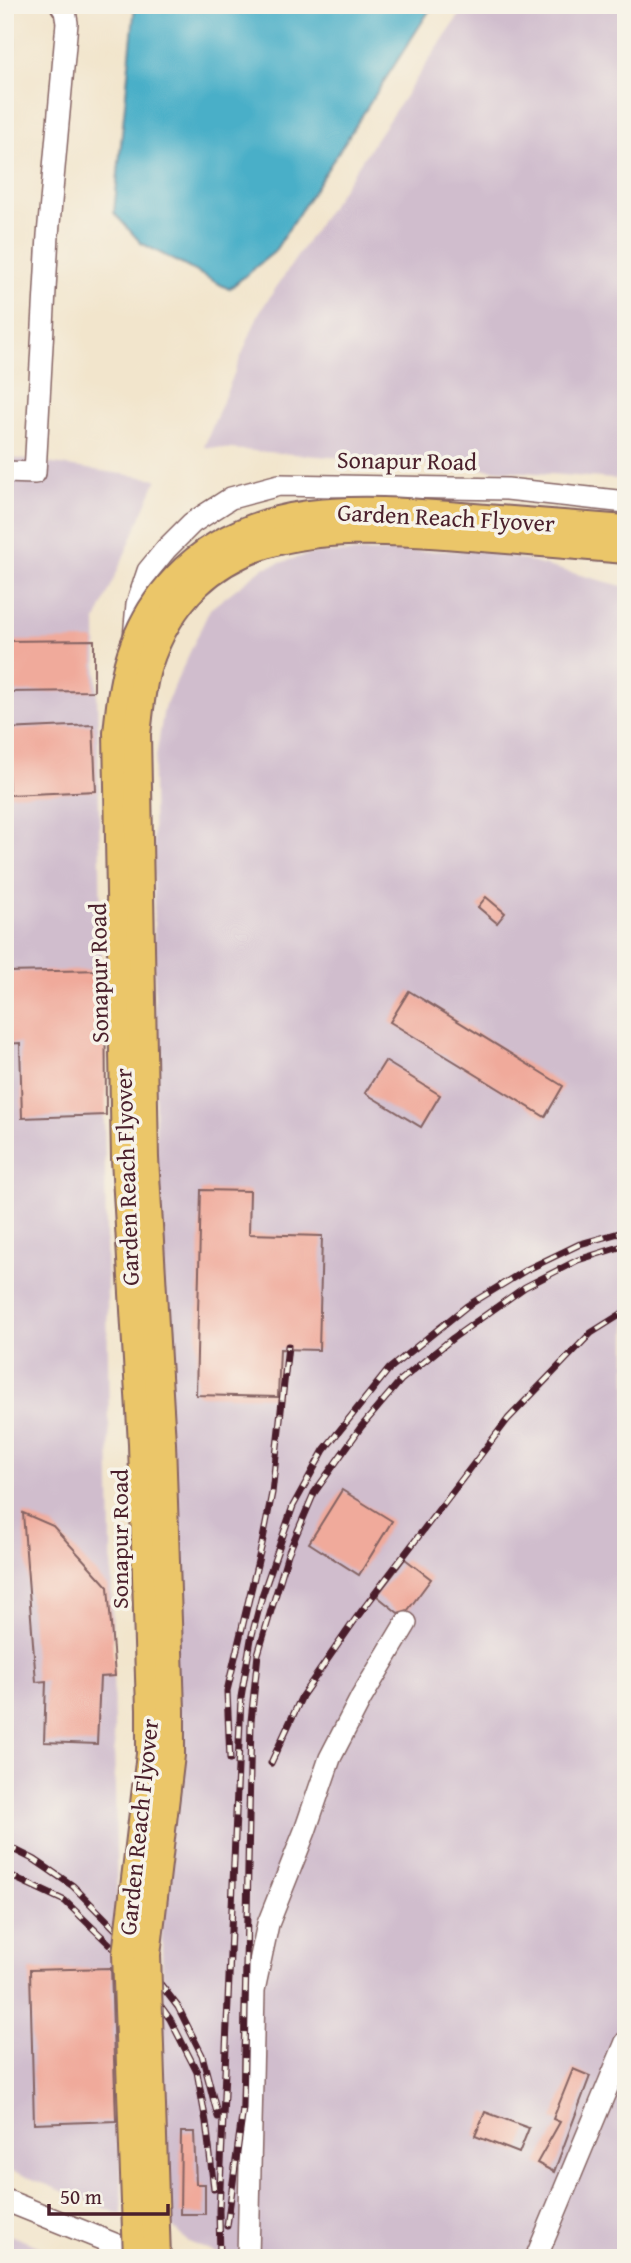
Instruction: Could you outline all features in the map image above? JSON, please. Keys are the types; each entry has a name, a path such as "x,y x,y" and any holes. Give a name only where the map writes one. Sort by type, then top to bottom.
{"main road":[{"name":"Garden Reach Flyover","path":"137,2258 126,1954 150,1754 150,1710 141,1430 124,1145 117,733 127,663 149,613 184,569 236,533 275,519 315,513 390,510 626,529"},
{"name":"Garden Reach Flyover","path":"158,2258 147,1955 170,1767 171,1710 162,1429 150,1269 145,1144 137,734 147,669 172,615 198,584 245,552 280,539 317,533 389,531 626,550"}],"street":[{"path":"5,471 35,473 48,235 67,23 61,5"},
{"name":"Sonapur Road","path":"168,2258 149,2224 138,2054 135,1951 145,1774 147,1489 126,1044 123,823 137,604 148,570 192,523 231,498 279,485 507,489 626,502"},
{"path":"248,2258 254,1990 268,1923 339,1738 406,1623"},
{"path":"536,2258 626,2042"},
{"path":"5,2200 149,2258"}],"shaded area":[{"path":"466,5 626,5 626,480 204,447 259,313"},
{"path":"5,457 157,479 96,621 122,2215 5,2168"},
{"path":"485,550 626,587 626,2258 228,2258 187,2241 164,2219 153,776 164,708 210,609 263,568 313,553"},
{"path":"5,2233 68,2258 5,2258"}],"water":[{"path":"135,5 433,5 274,252 229,289 141,243 114,213"},
{"path":"5,35 15,39 5,106"}],"building":[{"path":"94,640 94,691 5,692 5,641"},
{"path":"93,725 96,791 9,795 6,729"},
{"path":"486,897 505,913 497,923 478,907"},
{"path":"105,970 106,1115 22,1118 20,1043 5,1044 5,972"},
{"path":"409,991 563,1086 545,1117 390,1022"},
{"path":"385,1061 440,1095 421,1127 365,1093"},
{"path":"201,1190 250,1191 249,1234 322,1236 319,1350 280,1349 278,1397 196,1395"},
{"path":"342,1490 392,1521 359,1575 309,1543"},
{"path":"23,1513 53,1526 108,1587 115,1676 100,1677 97,1744 44,1742 46,1681 36,1682"},
{"path":"405,1559 431,1579 408,1610 398,1613 377,1596"},
{"path":"111,1968 116,2121 34,2124 30,1970"},
{"path":"573,2069 590,2076 554,2172 537,2163 560,2122 553,2119"},
{"path":"485,2112 529,2128 519,2153 475,2136"},
{"path":"181,2132 194,2132 196,2184 205,2184 205,2214 180,2214"}],"railway":[{"path":"220,2258 219,2211 241,1697 262,1596 293,1506 324,1450 389,1369 467,1306 526,1270 580,1244 626,1231"},
{"path":"227,2226 243,2109 251,1721 258,1654 288,1554 314,1493 361,1427 401,1380 453,1338 525,1287 578,1260 626,1245"},
{"path":"271,1763 302,1696 357,1617 508,1419 591,1333 626,1311"},
{"path":"230,1759 227,1691 272,1493 288,1346"},
{"path":"5,1845 35,1860 73,1886 128,1942 178,2007 202,2055 218,2117"},
{"path":"5,1873 65,1901 131,1965 170,2019 197,2072 214,2189"}]}
